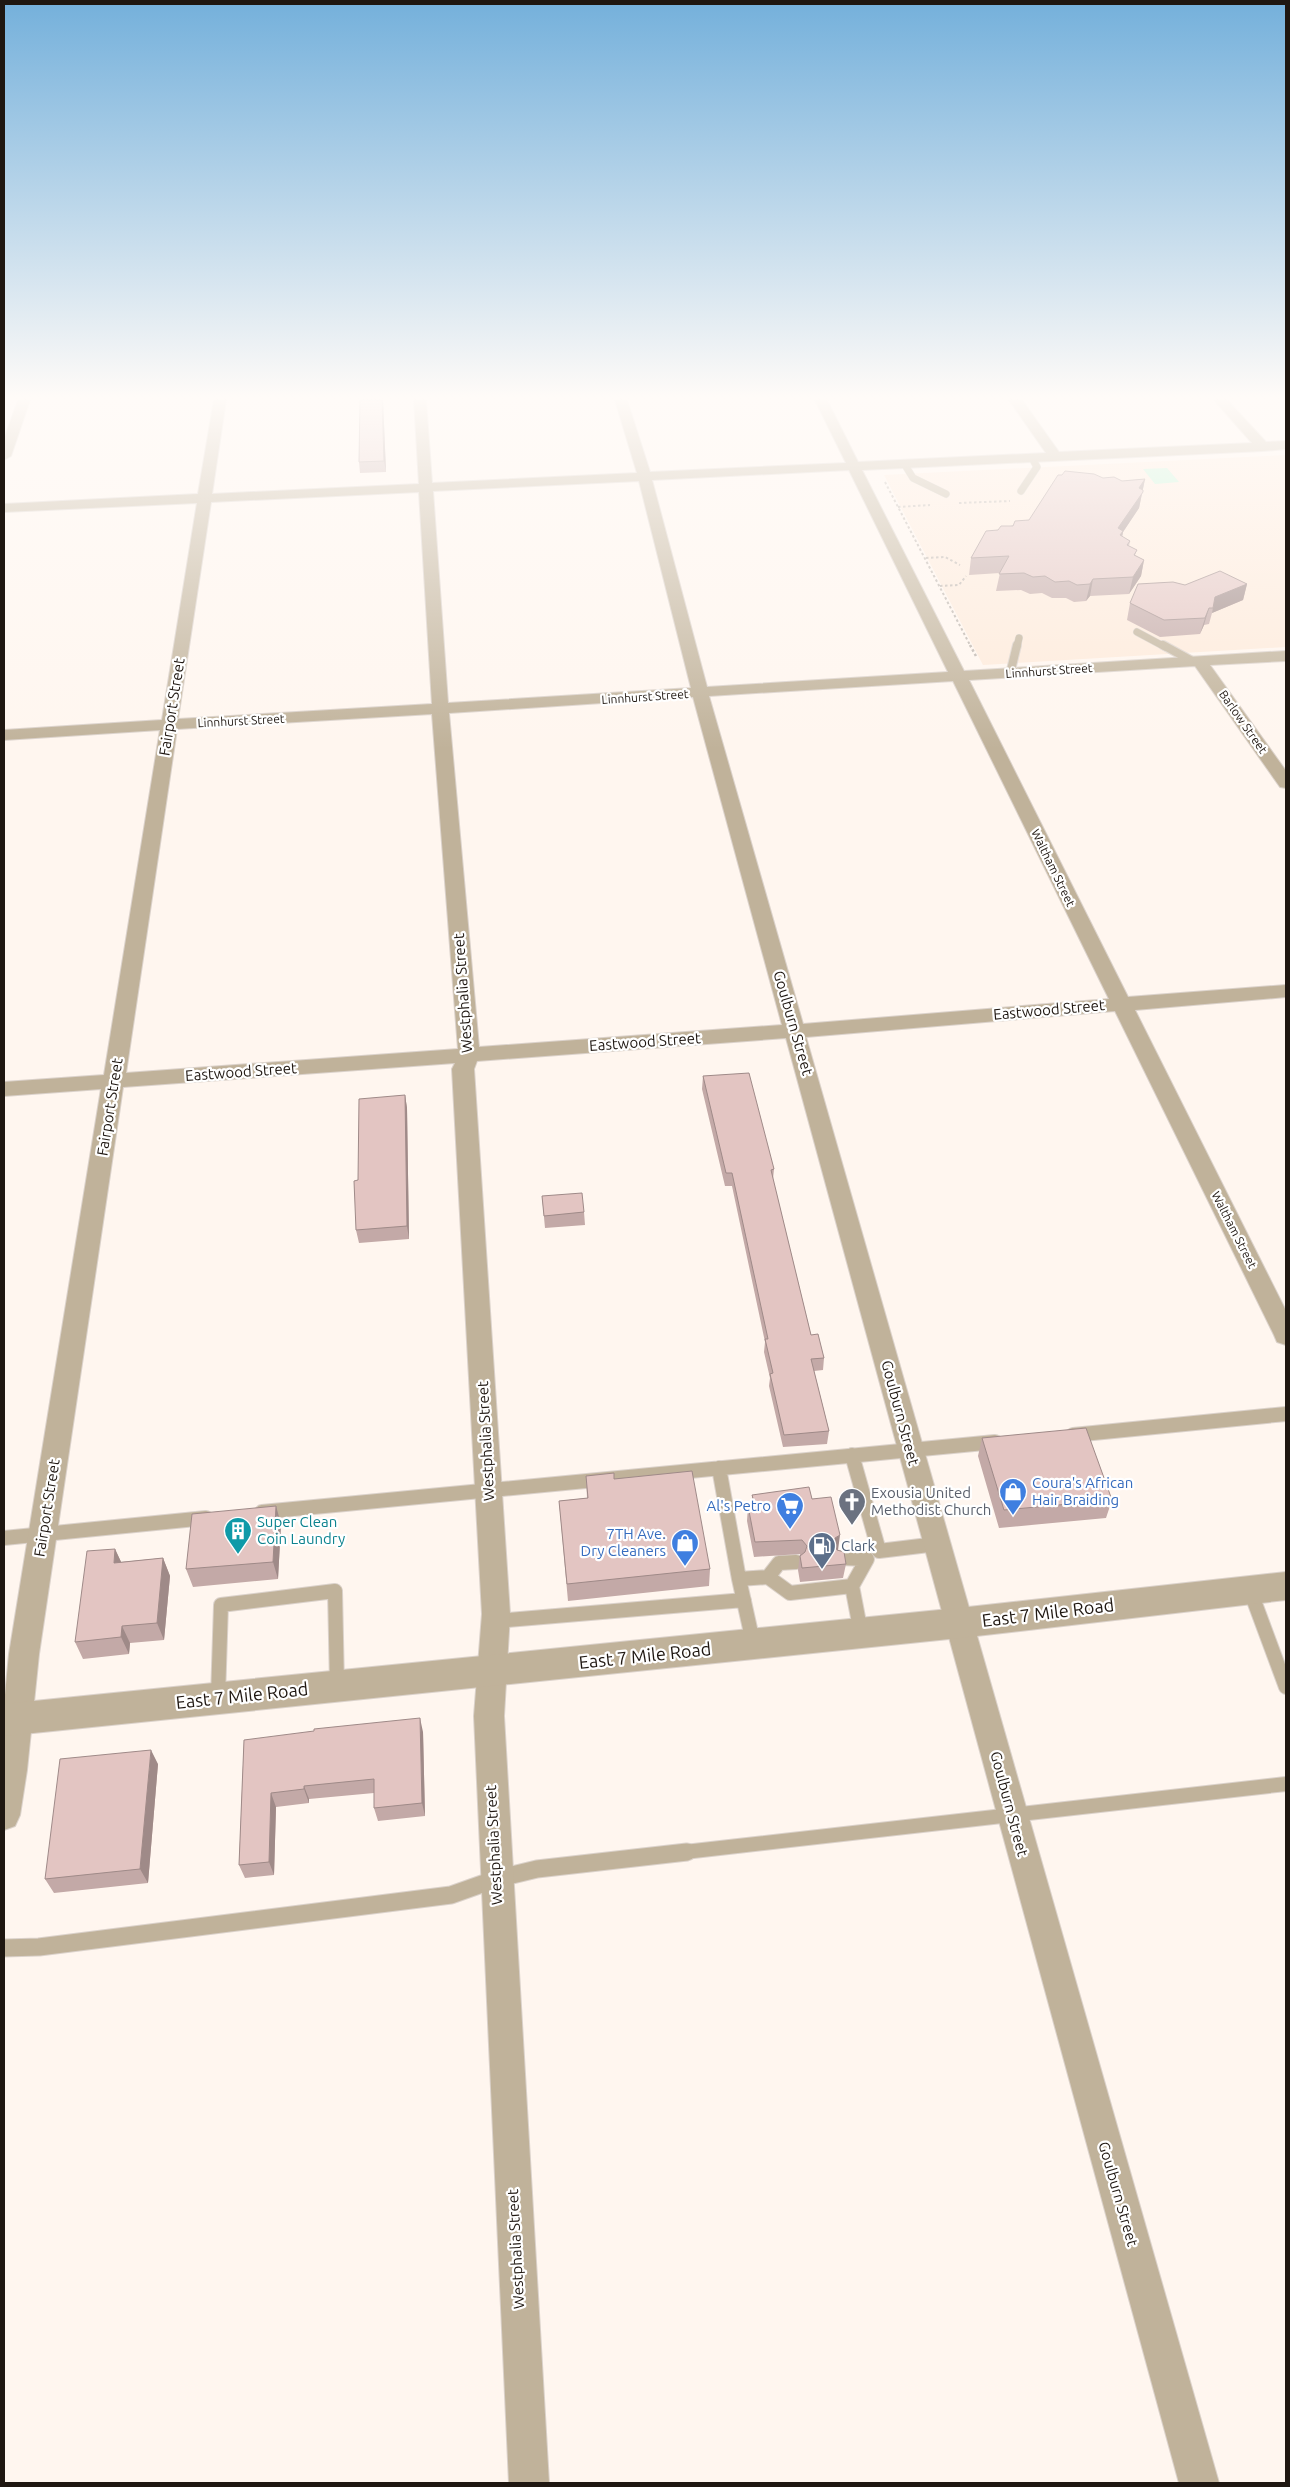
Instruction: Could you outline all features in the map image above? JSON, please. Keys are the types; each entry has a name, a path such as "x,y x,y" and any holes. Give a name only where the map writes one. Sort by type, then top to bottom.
{"street":[{"name":"Fairport Street","path":"4,1815 11,1720 24,1654 202,516"},
{"name":"Westphalia Street","path":"428,516 440,710 469,1056 463,1069 496,1621 490,1672 489,1716 529,2483"},
{"name":"Goulburn Street","path":"655,516 700,693 1198,2483"},
{"name":"Waltham Street","path":"879,516 1286,1335"},
{"name":"Linnhurst Street","path":"4,735 440,710 1286,656"},
{"name":"Barlow Street","path":"1197,662 1286,782"},
{"name":"Eastwood Street","path":"4,1089 795,1031 1286,990"},
{"name":"East 7 Mile Road","path":"11,1720 754,1645 1286,1586"}],"lane":[{"path":"1137,632 1197,662"},
{"path":"1010,674 1019,638"},
{"path":"1061,1436 1286,1414"},
{"path":"249,1514 488,1489 1012,1441"},
{"path":"852,1455 879,1551"},
{"path":"719,1468 754,1645"},
{"path":"4,1538 220,1517"},
{"path":"861,1633 852,1586 867,1559 879,1551 937,1544"},
{"path":"840,1558 867,1559"},
{"path":"768,1577 779,1563 796,1562"},
{"path":"740,1580 768,1577 790,1593 852,1586"},
{"path":"1250,1590 1286,1687"},
{"path":"218,1698 221,1605 335,1591 337,1687"},
{"path":"496,1621 744,1600"},
{"path":"4,1948 39,1947 445,1896 496,1879 544,1868 1286,1784"}],"path":[{"path":"903,516 982,668 983,675"},
{"path":"925,558 945,557 960,565"},
{"path":"940,586 959,585 966,576"}],"shaded area":[{"path":"905,516 1286,516 1286,647 983,665"}],"building":[{"path":"1032,516 1126,516 1118,528 1123,531 1120,535 1130,541 1127,545 1137,550 1134,555 1144,560 1133,577 1093,579 1090,584 1077,585 1069,581 1055,582 1045,576 1033,577 1024,573 999,574 1009,556 971,558 986,531 998,530 1001,526 1013,526 1015,521 1029,520"},
{"path":"1220,571 1247,584 1215,597 1213,608 1209,608 1205,618 1164,620 1130,603 1138,584 1173,582 1185,585"},
{"path":"749,1073 774,1169 771,1170 811,1335 818,1334 824,1358 811,1359 829,1431 784,1435 770,1374 773,1373 765,1339 768,1339 732,1173 726,1173 703,1076"},
{"path":"405,1095 407,1226 356,1230 354,1181 358,1180 359,1099"},
{"path":"582,1193 584,1212 544,1216 542,1196"},
{"path":"1086,1428 1112,1500 1004,1510 982,1438"},
{"path":"692,1471 710,1569 567,1584 559,1501 588,1498 586,1476 614,1473 614,1479"},
{"path":"809,1487 812,1499 831,1497 840,1535 835,1538 834,1543 837,1550 844,1552 846,1564 802,1568 800,1556 805,1552 807,1546 802,1540 755,1542 748,1506 755,1505 752,1495"},
{"name":"Super Clean Coin Laundry","path":"276,1506 273,1562 186,1569 192,1514"},
{"path":"115,1549 114,1563 163,1558 157,1623 122,1626 121,1637 75,1642 87,1551"},
{"path":"420,1718 422,1803 374,1808 374,1779 304,1786 304,1789 271,1793 269,1862 239,1865 244,1740 314,1731 314,1729"},
{"path":"151,1750 140,1869 45,1879 60,1759"}],"place":[{"name":"Coura's African Hair Braiding","path":"1013,1516"},
{"name":"Exousia United Methodist Church","path":"852,1526"},
{"name":"Al's Petro","path":"790,1530"},
{"name":"Super Clean Coin Laundry","path":"238,1555"},
{"name":"7TH Ave. Dry Cleaners","path":"685,1567"},
{"name":"Clark","path":"822,1570"}]}
